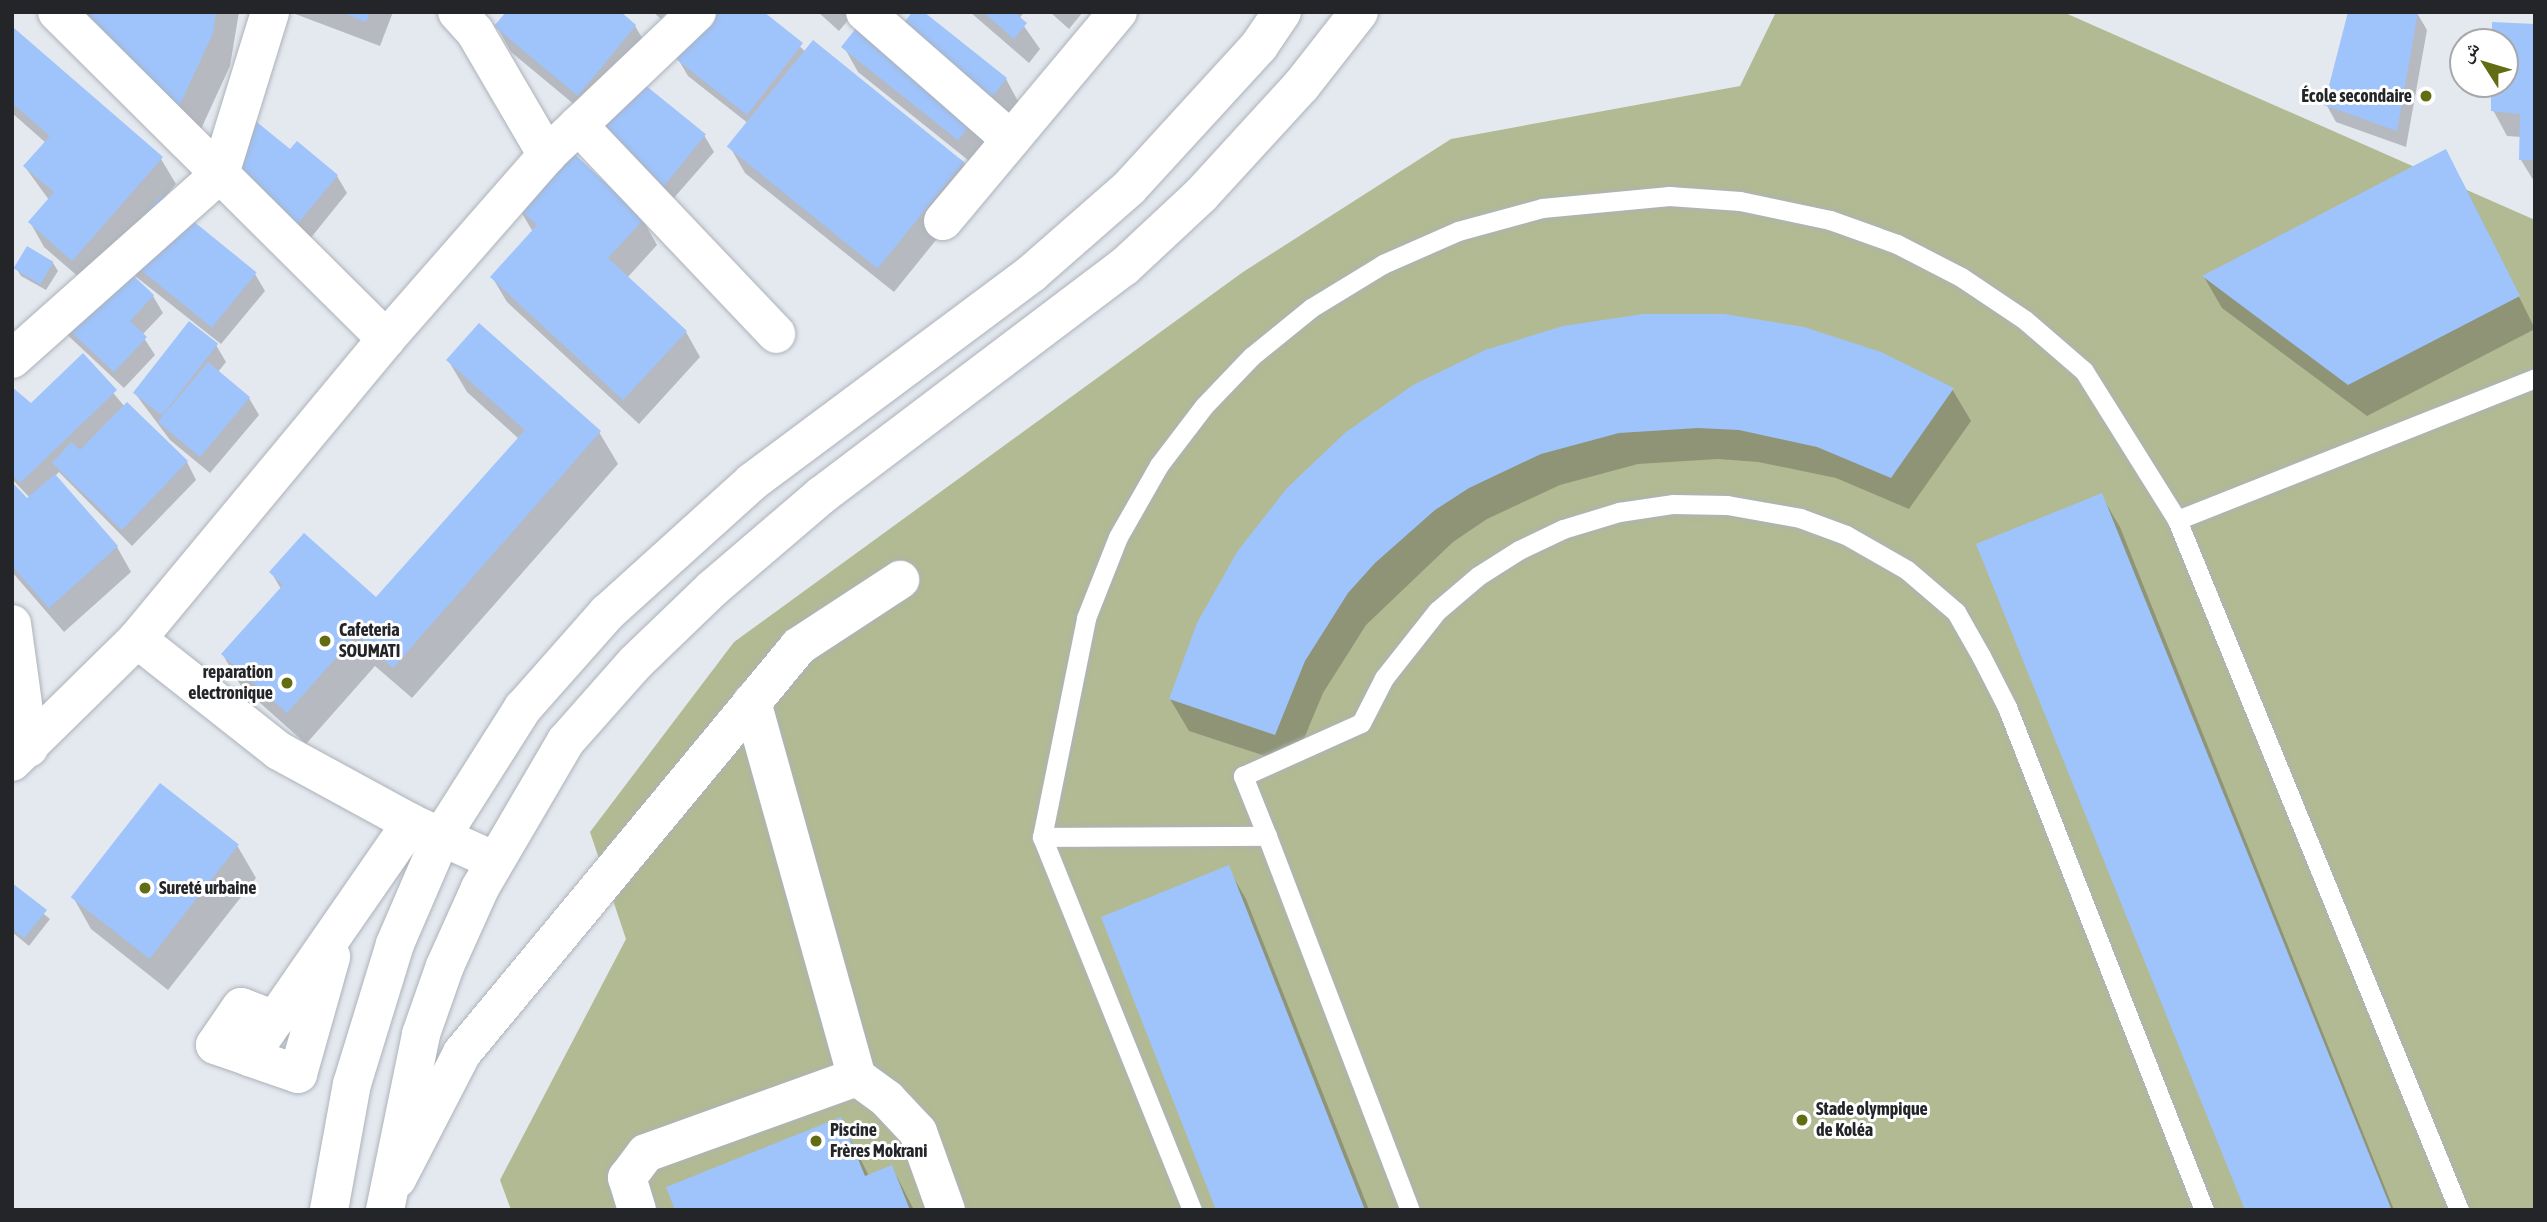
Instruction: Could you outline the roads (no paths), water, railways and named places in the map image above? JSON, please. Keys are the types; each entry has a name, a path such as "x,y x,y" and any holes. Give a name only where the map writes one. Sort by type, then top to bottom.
{"street":[{"path":"57,12 386,339"},
{"path":"12,359 220,174 270,12"},
{"path":"20,755 137,639 386,339 547,155 697,12"},
{"path":"866,12 1011,139"},
{"path":"943,221 1118,12"},
{"path":"341,921 298,1074 249,1057 341,921 426,830 523,708 607,613 752,482 1032,273 1129,188 1259,47 1282,12"},
{"path":"386,1205 421,1034 445,966 495,861 565,741 635,663 713,588 822,495 918,428 1124,267 1201,195 1301,86 1359,12"},
{"path":"473,19 547,155"},
{"path":"578,125 776,334"},
{"path":"386,1205 462,1053 799,646 900,580"},
{"path":"12,624 20,755"},
{"path":"137,639 279,751 426,830 495,861"},
{"path":"752,702 857,1077 894,1106 918,1132 946,1210"},
{"path":"329,1210 352,1084 395,944 426,830"},
{"path":"637,1210 627,1178 646,1153 857,1077"}],"lane":[{"path":"1192,1210 1042,837 1086,618 1118,537 1159,465 1204,406 1252,356 1311,308 1382,264 1458,231 1542,208 1669,196 1740,201 1830,220 1896,244 1961,277 2025,320 2084,371 2177,520 2459,1210"},
{"path":"2177,520 2535,378"},
{"path":"1410,1210 1243,776 1361,723 1384,678 1437,611 1478,576 1519,550 1563,529 1619,512 1674,504 1727,505 1800,519 1846,535 1907,570 1956,612 2007,707 2204,1210"},
{"path":"1042,837 1267,836"}],"place":[{"name":"École secondaire","path":"2426,96"},
{"name":"Cafeteria SOUMATI","path":"325,641"},
{"name":"reparation electronique","path":"287,683"},
{"name":"Sureté urbaine","path":"145,888"},
{"name":"Stade olympique de Koléa","path":"1802,1120"},
{"name":"Piscine Frères Mokrani","path":"816,1141"}]}
